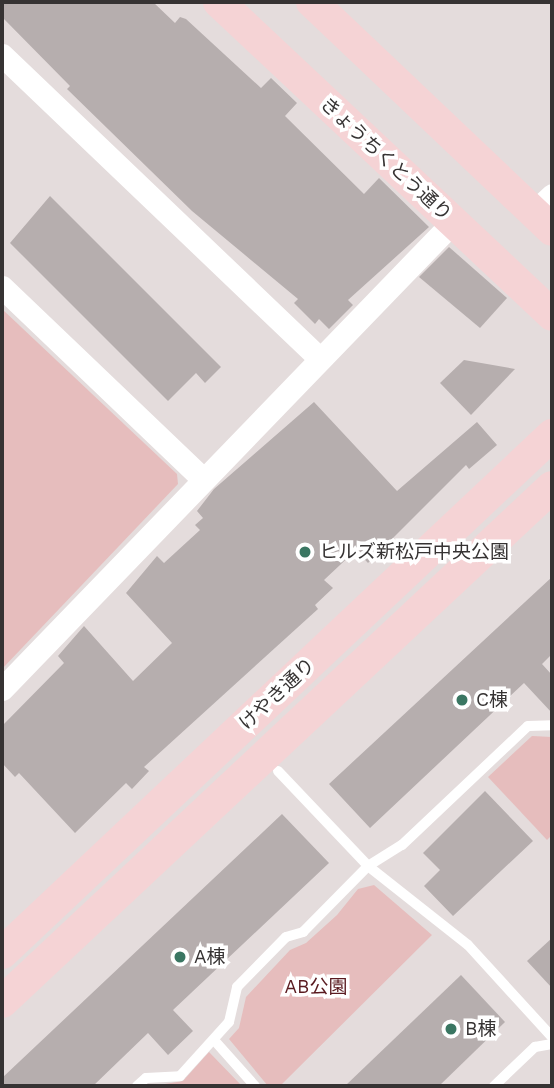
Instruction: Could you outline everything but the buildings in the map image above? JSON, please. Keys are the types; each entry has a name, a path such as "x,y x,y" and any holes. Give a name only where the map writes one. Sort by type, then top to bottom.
{"street":[{"name":"きょうちくとう通り","path":"219,2 552,315"},
{"path":"312,2 546,212"},
{"path":"2,55 319,358"},
{"path":"2,689 453,222"},
{"path":"2,287 202,479"},
{"name":"けやき通り","path":"2,953 552,435"},
{"name":"けやき通り","path":"2,1002 552,487"}],"lane":[{"path":"137,1086 146,1078 180,1076 229,1022 237,987 286,937 303,932 368,866 402,845 528,726 552,725"},
{"path":"278,771 368,866 468,945 552,1037"},
{"path":"214,1040 254,1086"},
{"path":"494,1086 535,1047 552,1044"}],"green space":[{"path":"2,309 177,474 178,484 2,669"},
{"path":"532,736 552,737 552,835 547,840 488,777"},
{"name":"AB公園","path":"374,885 432,935 280,1086 268,1086 229,1039 239,1028 246,997 290,950 306,943 337,915 358,889"},
{"path":"209,1052 242,1086 153,1086 183,1081"}],"place":[{"name":"ヒルズ新松戸中央公園","path":"305,552"},
{"name":"C棟","path":"462,700"},
{"name":"A棟","path":"180,957"},
{"name":"B棟","path":"451,1029"}]}
